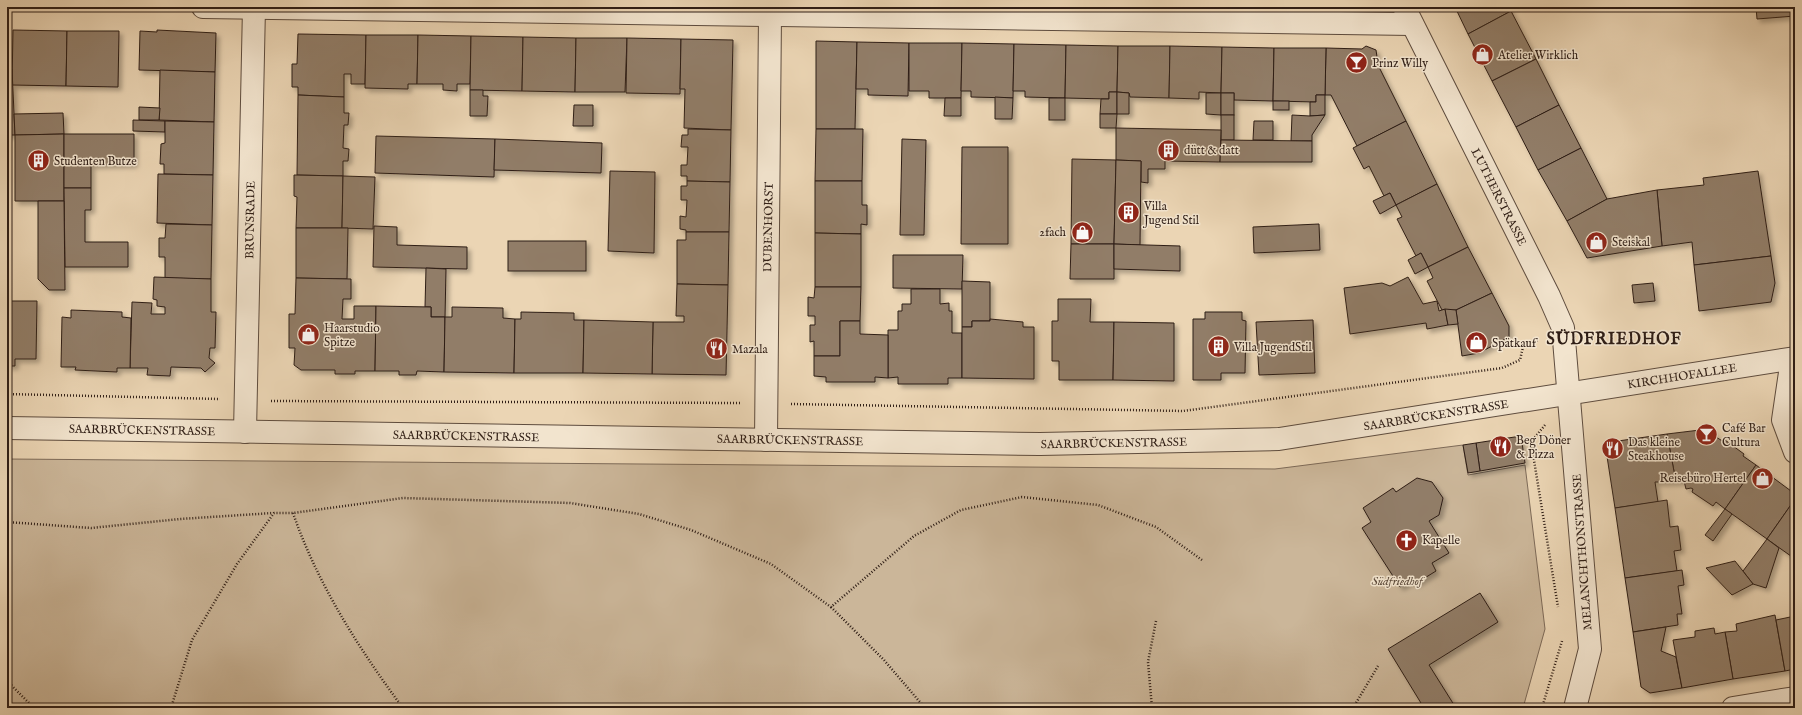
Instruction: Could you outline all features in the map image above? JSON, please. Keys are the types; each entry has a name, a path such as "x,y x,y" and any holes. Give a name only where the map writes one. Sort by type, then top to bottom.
{"street":[{"path":"203,7 770,15 1408,15"},
{"name":"BRUNSRADE","path":"245,432 254,7"},
{"name":"DUBENHORST","path":"766,440 770,15"},
{"name":"LUTHERSTRASSE","path":"1408,15 1561,322 1563,328 1570,394"},
{"path":"1794,359 1783,420 1795,452"},
{"name":"KIRCHHOFALLEE","path":"1570,394 1794,359"},
{"name":"SAARBRÜCKENSTRASSE","path":"7,428 1040,444 1279,439 1570,394"},
{"name":"MELANCHTHONSTRASSE","path":"1570,394 1590,649 1575,708"},
{"path":"1733,708 1795,698"}],"path":[{"path":"1531,442 1559,610"},
{"path":"831,607 914,536 961,510 1022,497 1098,504 1156,527 1202,560"},
{"path":"7,522 91,528 180,518 293,513 403,498 570,504 639,514 691,530 771,564 831,607 884,660 925,708"},
{"path":"172,708 192,640 237,564 274,513"},
{"path":"293,513 304,546 340,613 386,686 403,708"},
{"path":"1152,708 1148,662 1156,621"},
{"path":"1542,708 1562,640"},
{"path":"1353,708 1378,666"},
{"path":"7,681 34,708"}],"green space":[{"name":"Südfriedhof","path":"1463,445 1468,475 1525,465 1545,629 1523,708 7,708 7,459 1275,469"}],"building":[{"path":"1455,7 1509,7 1511,11 1468,34"},
{"path":"1756,7 1795,7 1795,16 1757,19"},
{"path":"1511,11 1536,59 1492,81 1468,34"},
{"path":"13,30 67,31 66,86 12,85"},
{"path":"157,30 216,33 215,72 139,70 140,31 157,32"},
{"path":"67,31 119,31 118,87 66,86"},
{"path":"298,34 366,35 365,84 351,84 351,74 344,74 344,97 298,95 298,87 292,87 292,64 297,64"},
{"path":"366,35 418,35 417,84 408,84 408,89 365,88"},
{"path":"418,35 471,36 470,84 457,84 457,91 443,90 443,84 417,84"},
{"path":"471,36 523,37 522,91 470,90"},
{"path":"523,37 576,38 575,92 522,91"},
{"path":"576,38 627,38 625,92 575,92"},
{"path":"627,38 681,39 680,94 626,93"},
{"path":"681,39 733,40 731,130 684,128 685,89 680,89"},
{"path":"816,41 857,42 855,129 816,129"},
{"path":"857,42 909,43 908,96 868,95 868,89 856,89"},
{"path":"909,43 962,43 961,98 929,98 929,91 909,91"},
{"path":"962,43 1014,44 1013,98 971,97 971,91 961,91"},
{"path":"1014,44 1066,45 1065,98 1025,97 1025,91 1013,91"},
{"path":"1066,45 1118,46 1117,92 1109,92 1109,99 1065,98"},
{"path":"1118,46 1170,46 1169,98 1130,97 1129,93 1117,92"},
{"path":"1170,46 1222,47 1221,93 1199,92 1199,99 1169,98"},
{"path":"1366,46 1376,50 1377,57 1375,59 1406,121 1357,146 1331,95 1325,95 1326,48 1362,49"},
{"path":"1222,47 1274,48 1273,101 1234,100 1234,93 1221,93"},
{"path":"1274,48 1326,48 1325,95 1316,95 1316,102 1273,101"},
{"path":"1536,59 1559,105 1516,127 1492,81"},
{"path":"7,68 12,69 15,135 7,135"},
{"path":"160,70 215,72 214,122 159,120"},
{"path":"470,90 483,90 483,96 488,96 487,116 470,116"},
{"path":"1109,92 1117,92 1117,114 1100,114 1101,99 1109,99"},
{"path":"1117,92 1129,93 1129,114 1117,114"},
{"path":"1206,93 1221,93 1221,115 1206,114"},
{"path":"1221,93 1234,93 1234,115 1221,115"},
{"path":"298,95 344,97 344,113 349,113 348,125 344,125 343,148 349,149 348,161 343,161 343,176 297,175"},
{"path":"1316,95 1325,95 1325,115 1310,116 1310,102 1316,102"},
{"path":"995,97 1013,98 1012,119 995,119"},
{"path":"945,98 961,98 961,116 944,116"},
{"path":"1049,98 1065,98 1065,120 1049,120"},
{"path":"1273,101 1289,101 1289,110 1273,110"},
{"path":"574,105 593,105 593,126 573,126"},
{"path":"1559,105 1581,148 1538,170 1516,127"},
{"path":"139,107 160,108 159,120 139,120"},
{"path":"63,113 64,134 15,135 14,114"},
{"path":"1100,114 1117,114 1116,128 1100,128"},
{"path":"1221,115 1234,115 1234,140 1221,140"},
{"path":"1292,115 1325,115 1312,135 1312,141 1291,141"},
{"path":"133,120 165,121 165,132 133,131"},
{"path":"165,121 214,122 213,175 164,174 164,164 160,164 161,144 165,143"},
{"path":"1254,121 1273,121 1273,140 1253,140"},
{"path":"1406,121 1437,184 1396,205 1390,193 1384,196 1369,166 1364,169 1353,148"},
{"name":"dütt & datt","path":"1116,128 1221,130 1220,162 1165,161 1165,169 1148,169 1148,183 1141,182 1141,161 1116,160"},
{"path":"688,129 731,130 730,182 687,181 687,176 681,176 681,165 687,165 688,147 681,147 682,135 688,135"},
{"path":"816,129 863,129 862,181 815,181"},
{"name":"Studenten Butze","path":"64,134 64,201 15,201 15,135"},
{"path":"64,134 134,134 134,164 91,165 91,188 64,188"},
{"path":"376,136 495,139 494,177 375,173"},
{"path":"495,139 602,143 601,173 494,170"},
{"path":"902,139 926,140 924,235 900,235"},
{"path":"1221,140 1312,141 1312,162 1220,162"},
{"path":"962,147 1008,147 1008,244 961,244"},
{"path":"1581,148 1607,199 1567,221 1538,170"},
{"path":"1072,159 1116,160 1114,244 1071,244"},
{"name":"Villa Jugend Stil","path":"1116,160 1141,161 1140,245 1114,244"},
{"path":"610,171 655,172 654,253 608,251"},
{"path":"1758,171 1771,256 1694,265 1692,242 1662,246 1657,190 1704,185 1703,178"},
{"path":"158,174 213,175 212,225 157,223"},
{"path":"294,175 343,176 342,228 296,228 297,197 294,196"},
{"path":"343,176 375,177 373,229 342,228"},
{"path":"687,181 730,182 729,232 686,232 686,230 680,229 680,216 686,217 687,200 681,200 681,186 687,186"},
{"path":"815,181 862,181 862,205 867,205 867,225 861,224 861,234 815,233"},
{"path":"1437,184 1468,247 1428,267 1421,253 1416,256 1397,219 1402,217 1396,205"},
{"path":"64,188 91,188 91,210 85,210 85,242 128,242 128,267 65,267"},
{"path":"1657,190 1662,246 1587,258 1567,221 1607,199"},
{"path":"1390,193 1396,205 1380,214 1373,201"},
{"name":"Studenten Butze","path":"38,201 64,201 65,290 49,290 38,279"},
{"path":"166,224 212,225 211,279 165,278 165,257 159,257 159,238 165,238"},
{"path":"1319,224 1320,250 1254,253 1253,227"},
{"path":"374,226 397,227 397,245 467,247 467,269 373,267"},
{"path":"296,228 348,228 347,279 296,278"},
{"path":"686,232 729,232 728,285 677,284 677,240 686,240"},
{"path":"815,233 861,234 861,287 815,287"},
{"path":"508,241 586,241 586,271 508,271"},
{"path":"1071,244 1114,244 1114,279 1070,279"},
{"path":"1114,244 1180,246 1180,271 1114,269"},
{"path":"1468,247 1492,293 1456,310 1442,310 1427,281 1433,278 1428,267"},
{"path":"1421,253 1428,267 1415,274 1408,260"},
{"path":"893,255 963,255 962,289 893,288"},
{"path":"1771,256 1775,283 1771,302 1699,311 1694,265"},
{"path":"1791,256 1795,256 1795,282"},
{"path":"426,268 446,269 445,317 431,317 431,307 425,307"},
{"path":"154,277 211,279 211,312 216,312 215,348 210,348 209,358 215,363 205,372 201,368 171,367 170,376 147,375 148,368 130,368 132,302 152,303 151,314 165,314 165,307 157,306 157,300 153,299"},
{"path":"1408,277 1423,304 1437,301 1439,311 1445,309 1448,325 1427,329 1426,323 1350,334 1344,288 1382,283 1390,286"},
{"path":"296,278 351,279 351,299 343,299 342,319 354,319 354,306 376,306 375,371 355,371 355,374 335,374 335,370 301,370 294,365 295,348 289,348 289,314 295,314"},
{"path":"962,281 990,282 990,321 972,321 972,327 962,327"},
{"path":"1653,283 1655,301 1634,303 1632,285"},
{"path":"677,284 728,285 726,375 652,374 653,322 684,322 684,316 676,316"},
{"path":"815,287 861,287 860,321 840,321 840,356 814,356 814,341 810,342 810,325 815,325 815,316 808,316 808,297 814,298"},
{"path":"911,289 940,289 940,304 949,303 949,311 952,311 952,333 962,333 962,378 948,378 948,384 898,384 898,377 888,378 888,330 898,330 898,311 902,311 902,304 911,304"},
{"path":"1492,293 1509,326 1509,337 1479,353 1462,356 1456,310"},
{"path":"1058,299 1091,299 1090,322 1114,322 1113,380 1059,380 1059,361 1052,361 1052,321 1058,321"},
{"path":"7,301 37,301 36,359 15,359 15,366 7,366"},
{"path":"376,306 431,307 431,317 445,317 444,372 417,371 416,375 399,375 399,371 375,371"},
{"path":"452,307 503,308 503,318 515,319 514,373 444,372 445,317 452,317"},
{"path":"1445,309 1456,310 1458,324 1448,325"},
{"path":"71,310 122,312 122,317 131,318 130,368 117,368 117,372 75,370 76,367 61,367 62,317 71,318"},
{"path":"521,312 574,313 574,320 584,320 583,373 514,373 515,319 521,319"},
{"name":"Villa JugendStil","path":"1205,312 1242,312 1242,320 1246,321 1245,373 1221,373 1221,380 1193,380 1193,319 1205,319"},
{"path":"990,319 1023,322 1023,327 1034,327 1034,379 962,378 962,327 972,327 972,321 990,321"},
{"path":"584,320 653,322 652,374 583,373"},
{"path":"1313,320 1315,373 1259,375 1256,322"},
{"path":"840,321 860,321 860,334 888,335 888,378 875,377 875,382 826,382 826,377 814,376 814,356 840,356"},
{"path":"1114,322 1174,323 1174,381 1113,380"},
{"path":"1703,427 1712,429 1716,437 1724,442 1725,440 1756,465 1725,509 1716,502 1713,506 1692,492 1693,489 1686,489 1684,481 1676,482 1667,434 1700,430"},
{"path":"1667,434 1676,482 1655,482 1658,502 1615,508 1606,450 1611,442"},
{"path":"1521,436 1525,463 1480,471 1476,443"},
{"path":"1476,443 1480,471 1468,473 1463,445"},
{"path":"1756,465 1795,494 1795,499 1767,539 1725,509"},
{"name":"Kapelle","path":"1417,478 1432,482 1443,498 1439,515 1429,521 1449,553 1432,563 1436,571 1415,584 1412,580 1400,587 1362,528 1371,522 1363,508 1393,488 1396,492"},
{"path":"1795,499 1795,559 1767,539"},
{"path":"1667,500 1670,527 1678,526 1681,550 1674,551 1677,571 1625,578 1615,508"},
{"path":"1725,509 1732,514 1713,541 1705,535"},
{"path":"1767,539 1779,548 1766,588 1753,584 1743,571"},
{"path":"1735,561 1753,584 1732,595 1706,568"},
{"path":"1682,570 1684,585 1678,586 1682,614 1677,614 1678,625 1633,632 1625,578"},
{"path":"1480,593 1498,622 1429,665 1456,708 1424,708 1388,649"},
{"path":"1775,615 1785,671 1733,679 1725,632 1737,631 1736,624"},
{"path":"1795,616 1795,669 1785,671 1776,620"},
{"path":"1666,627 1661,651 1676,657 1682,688 1650,693 1641,687 1633,632"},
{"path":"1714,628 1715,634 1725,632 1733,679 1682,688 1673,640 1695,637 1695,631"}],"place":[{"name":"Atelier Wirklich","path":"1483,55"},
{"name":"Prinz Willy","path":"1357,63"},
{"name":"dütt & datt","path":"1168,150"},
{"name":"Studenten Butze","path":"39,161"},
{"name":"Villa Jugend Stil","path":"1128,213"},
{"name":"2fach","path":"1082,232"},
{"name":"Steiskal","path":"1597,242"},
{"name":"Haarstudio Spitze","path":"308,335"},
{"name":"Spätkauf","path":"1476,343"},
{"name":"Villa JugendStil","path":"1219,347"},
{"name":"Mazala","path":"716,349"},
{"name":"Café Bar Cultura","path":"1706,435"},
{"name":"Beg Döner & Pizza","path":"1500,447"},
{"name":"Das kleine Steakhouse","path":"1612,449"},
{"name":"Reisebüro Hertel","path":"1762,478"},
{"name":"Kapelle","path":"1406,540"}],"district":[{"name":"SÜDFRIEDHOF","path":"1614,338"}]}
